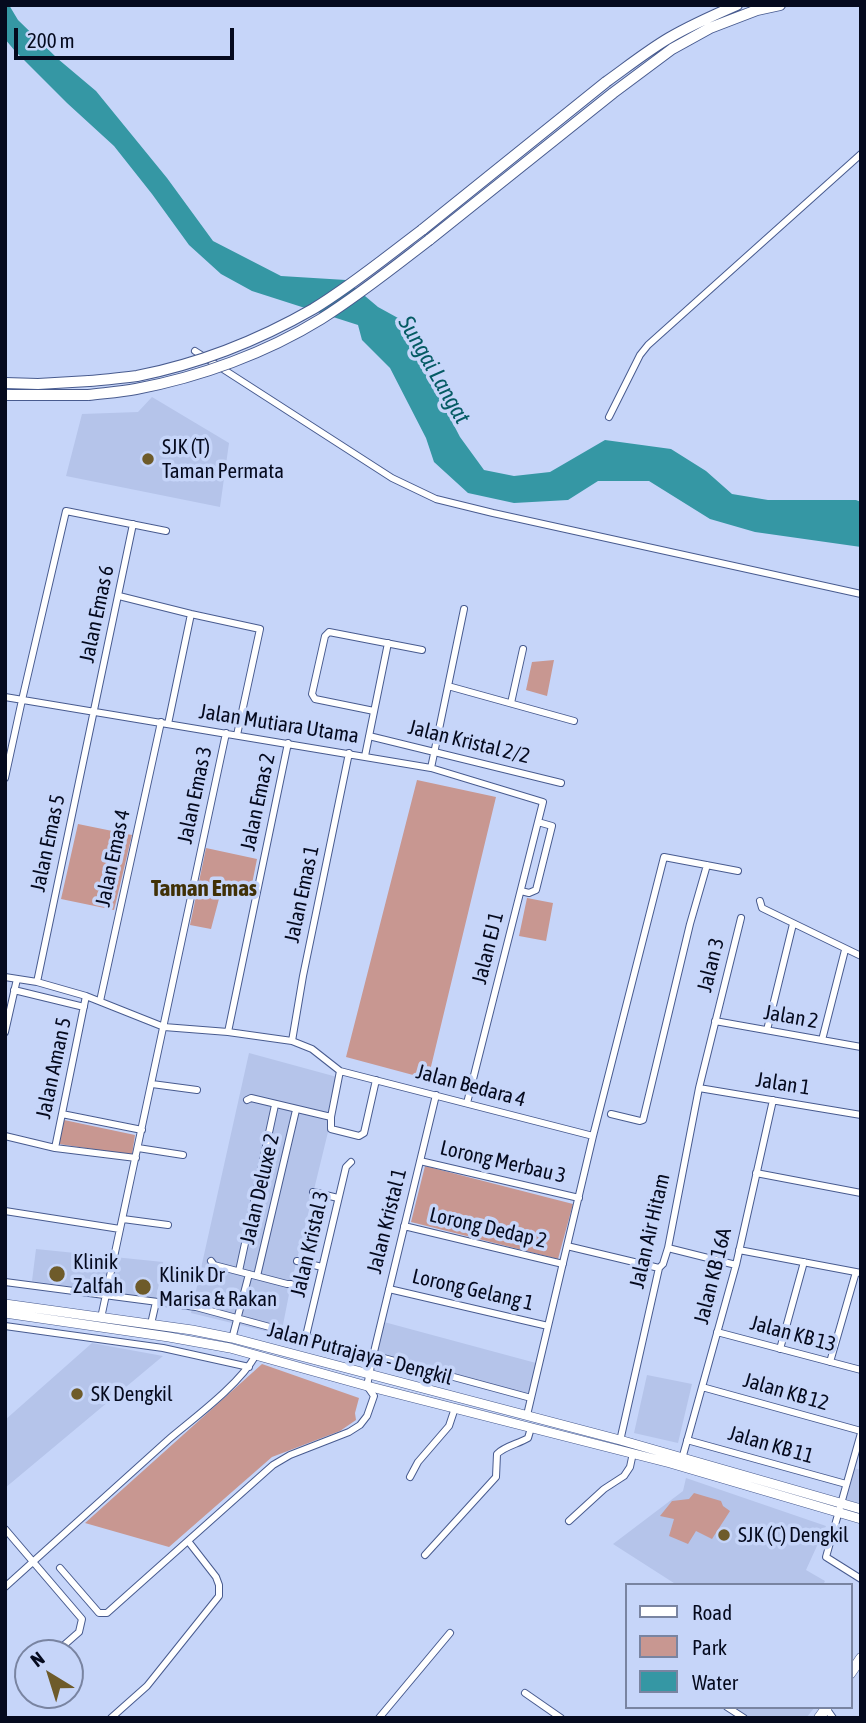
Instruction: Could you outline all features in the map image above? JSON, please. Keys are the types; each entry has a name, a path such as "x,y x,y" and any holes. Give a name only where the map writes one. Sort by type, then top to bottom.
{"highway":[{"path":"5,383 89,382 137,376 191,362 243,344 312,309 422,230 636,60 666,39 737,5"},
{"path":"5,395 88,395 136,389 188,376 238,359 278,341 319,320 355,296 612,93 672,49 710,28 757,10 780,5"}],"main road":[{"name":"Jalan Putrajaya - Dengkil","path":"5,1304 192,1330 231,1343 527,1415 619,1445"},
{"name":"Jalan Putrajaya - Dengkil","path":"7,1314 231,1343 256,1355 368,1386 531,1428 619,1445"},
{"path":"619,1445 633,1453 840,1508 861,1509"},
{"path":"619,1445 682,1459 840,1508 861,1519"}],"street":[{"path":"609,417 640,355 648,345 861,155"},
{"path":"195,351 392,478 436,499 861,594"},
{"path":"5,778 66,511 166,530"},
{"name":"Jalan Emas 6","path":"95,712 133,524"},
{"path":"119,596 260,629 237,735"},
{"path":"431,768 464,609"},
{"name":"Jalan Emas 4","path":"100,1001 191,614"},
{"path":"374,711 315,699 312,694 325,636 329,632 422,650"},
{"path":"365,756 388,643"},
{"path":"512,704 523,649"},
{"path":"448,686 574,721"},
{"name":"Jalan Mutiara Utama","path":"5,697 431,768 543,802"},
{"name":"Jalan Emas 5","path":"37,982 95,712"},
{"name":"Jalan Emas 3","path":"164,1027 226,733"},
{"name":"Jalan Kristal 2/2","path":"369,736 561,783"},
{"name":"Jalan Emas 2","path":"228,1032 288,743"},
{"name":"Jalan Emas 1","path":"292,1041 349,753"},
{"name":"Jalan EJ 1","path":"467,1104 543,802"},
{"path":"521,891 536,890 552,826 538,822"},
{"path":"527,1415 593,1136 664,857 738,871"},
{"path":"611,1114 643,1120 707,864"},
{"path":"760,901 762,908 793,925 861,956"},
{"name":"Jalan 3","path":"715,1021 740,919"},
{"path":"768,1030 793,925"},
{"path":"822,1040 845,950"},
{"path":"5,977 37,982 86,996 164,1027 292,1041 312,1049 340,1071 331,1129 359,1136 364,1133 376,1080"},
{"path":"5,1032 8,1004 17,979"},
{"path":"14,990 84,1007"},
{"name":"Jalan Aman 5","path":"55,1148 86,996"},
{"name":"Jalan 2","path":"715,1021 861,1047"},
{"name":"Jalan Air Hitam","path":"619,1445 659,1268 663,1264 667,1248 715,1021"},
{"path":"101,1318 164,1027"},
{"name":"Jalan Bedara 4","path":"340,1071 593,1136"},
{"path":"152,1084 197,1090"},
{"name":"Jalan 1","path":"699,1088 861,1115"},
{"name":"Jalan Kristal 1","path":"188,1541 273,1465 290,1455 349,1432 368,1416 374,1396 368,1386 373,1356 436,1095"},
{"path":"247,1100 250,1098 331,1117"},
{"name":"Jalan KB 16A","path":"682,1459 736,1265 773,1100"},
{"path":"239,1271 275,1105"},
{"name":"Jalan Deluxe 2","path":"257,1276 296,1110"},
{"path":"62,1114 142,1130"},
{"path":"5,1136 55,1148 136,1158"},
{"path":"138,1148 183,1155"},
{"name":"Lorong Merbau 3","path":"420,1161 579,1198"},
{"name":"Jalan Kristal 3","path":"306,1336 346,1167 351,1163"},
{"path":"755,1173 861,1193"},
{"path":"313,1192 338,1198"},
{"path":"5,1211 120,1229"},
{"path":"123,1219 168,1224"},
{"name":"Lorong Dedap 2","path":"404,1226 563,1264"},
{"path":"567,1246 659,1268"},
{"path":"667,1248 736,1265"},
{"path":"739,1250 858,1272 830,1362"},
{"path":"211,1261 214,1265 291,1284"},
{"path":"297,1261 322,1266"},
{"path":"780,1349 804,1262"},
{"path":"231,1343 249,1274"},
{"path":"5,1282 196,1307 531,1398"},
{"name":"Lorong Gelang 1","path":"389,1289 548,1326"},
{"path":"151,1324 156,1302"},
{"path":"7,1314 6,1326 163,1348 249,1367"},
{"name":"Jalan KB 13","path":"717,1332 861,1370"},
{"path":"5,1587 221,1394 249,1367 256,1355"},
{"name":"Jalan KB 12","path":"702,1387 861,1432"},
{"path":"410,1477 418,1462 449,1426 456,1408"},
{"path":"425,1555 496,1477 497,1454 528,1438 531,1428"},
{"path":"861,1432 826,1557 861,1578"},
{"name":"Jalan KB 11","path":"687,1440 846,1484"},
{"path":"569,1521 604,1489 624,1476 630,1467 633,1453"},
{"path":"5,1528 82,1619 79,1632 71,1639"},
{"path":"60,1568 99,1613 107,1613 188,1541 216,1577 219,1585 219,1596 147,1686 111,1718"},
{"path":"379,1718 450,1633"},
{"path":"525,1693 561,1718"}],"shaded area":[{"name":"SJK (T) Taman Permata","path":"152,397 229,443 220,507 66,476 82,414 138,412"},
{"path":"249,1053 337,1077 329,1106 328,1132 281,1335 191,1313"},
{"path":"36,1249 163,1262 156,1299 32,1281"},
{"path":"384,1322 536,1363 529,1395 377,1353"},
{"name":"SK Dengkil","path":"92,1343 163,1356 5,1488 5,1420"},
{"path":"647,1375 692,1384 678,1443 634,1433"},
{"path":"854,1468 861,1470 861,1504 845,1500"},
{"name":"SJK (C) Dengkil","path":"686,1478 826,1526 806,1570 825,1581 824,1583 674,1583 613,1544 683,1491"},
{"path":"736,1709 813,1709 806,1718 749,1718"}],"green space":[{"path":"554,660 547,696 526,690 532,662"},
{"path":"417,780 496,797 428,1079 346,1057"},
{"path":"78,824 132,835 114,910 61,899"},
{"path":"206,848 257,859 250,894 220,895 211,929 190,925"},
{"path":"527,898 553,903 546,941 519,936"},
{"path":"64,1120 135,1135 132,1155 59,1144"},
{"path":"425,1166 573,1204 558,1259 411,1222"},
{"path":"262,1364 359,1398 356,1420 340,1431 272,1457 169,1547 85,1523"},
{"path":"694,1493 721,1501 730,1511 712,1539 696,1531 688,1544 669,1536 674,1519 660,1516 672,1501 689,1499"}],"water":[{"path":"5,5 9,5 18,20 58,59 96,91 167,178 213,241 281,276 346,280 378,307 398,318 460,437 484,470 514,476 550,472 605,440 671,449 706,471 732,494 768,500 861,502 861,547 755,532 710,519 649,481 598,481 568,500 514,503 468,493 434,462 426,438 390,368 362,340 358,325 252,291 221,274 189,245 114,146 67,103 5,39"}],"place":[{"name":"SJK (T) Taman Permata","path":"148,459"},
{"name":"Klinik Zalfah","path":"57,1274"},
{"name":"Klinik Dr Marisa & Rakan","path":"143,1287"},
{"name":"SK Dengkil","path":"77,1394"},
{"name":"SJK (C) Dengkil","path":"724,1535"}],"district":[{"name":"Taman Emas","path":"204,889"}],"water label":[{"name":"Sungai Langat","path":"434,370"}]}
